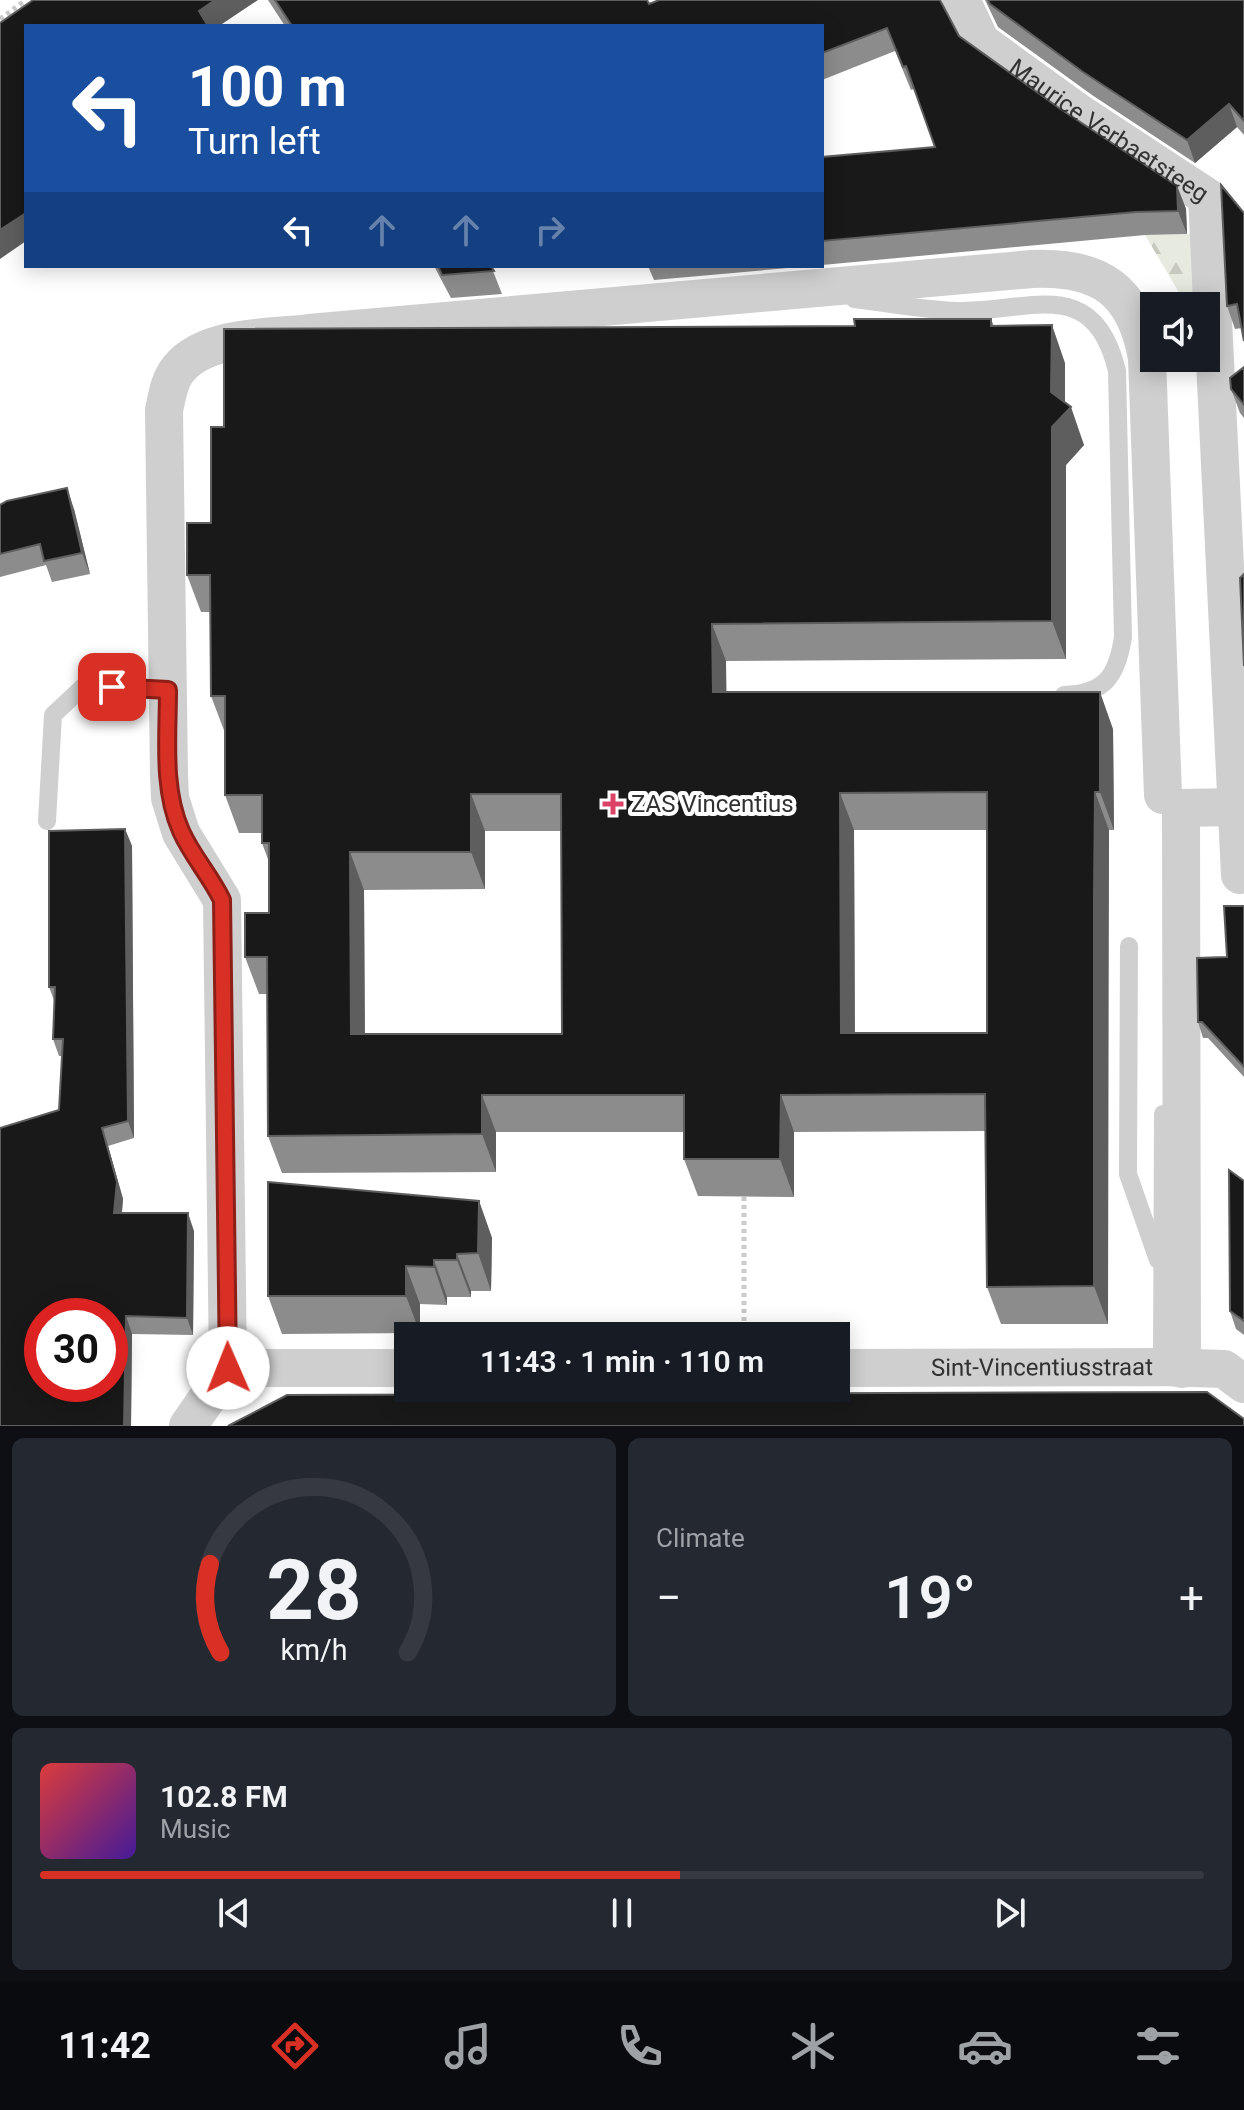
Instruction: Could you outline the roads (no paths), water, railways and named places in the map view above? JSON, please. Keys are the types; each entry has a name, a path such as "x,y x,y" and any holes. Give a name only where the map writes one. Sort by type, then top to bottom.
{"street":[{"name":"Maurice Verbaetsteeg","path":"961,0 981,42 1079,113 1207,197 1222,808"},
{"path":"188,1426 228,1368 224,913 216,886 191,852 175,817 169,775 164,410 174,375 187,359 205,348 224,343 309,333 1057,268 1081,271 1102,279 1118,292 1133,312 1142,333 1147,358 1163,795"},
{"path":"1172,1368 1181,808 1222,808 1240,875"},
{"path":"228,1368 394,1368"},
{"name":"Sint-Vincentiusstraat","path":"850,1368 1224,1369 1244,1384"}],"lane":[{"path":"791,292 962,311 1051,304 1073,307 1091,317 1104,334 1112,349 1117,371 1123,637 1120,658 1112,676 1098,688 1076,695 1040,696"},
{"path":"47,821 53,715 84,686 168,690"},
{"path":"1163,795 1163,1064"},
{"path":"1129,946 1128,1174 1162,1274"},
{"path":"1163,1095 1162,1274 1172,1368"}],"place":[{"name":"ZAS Vincentius","path":"613,804"}]}
